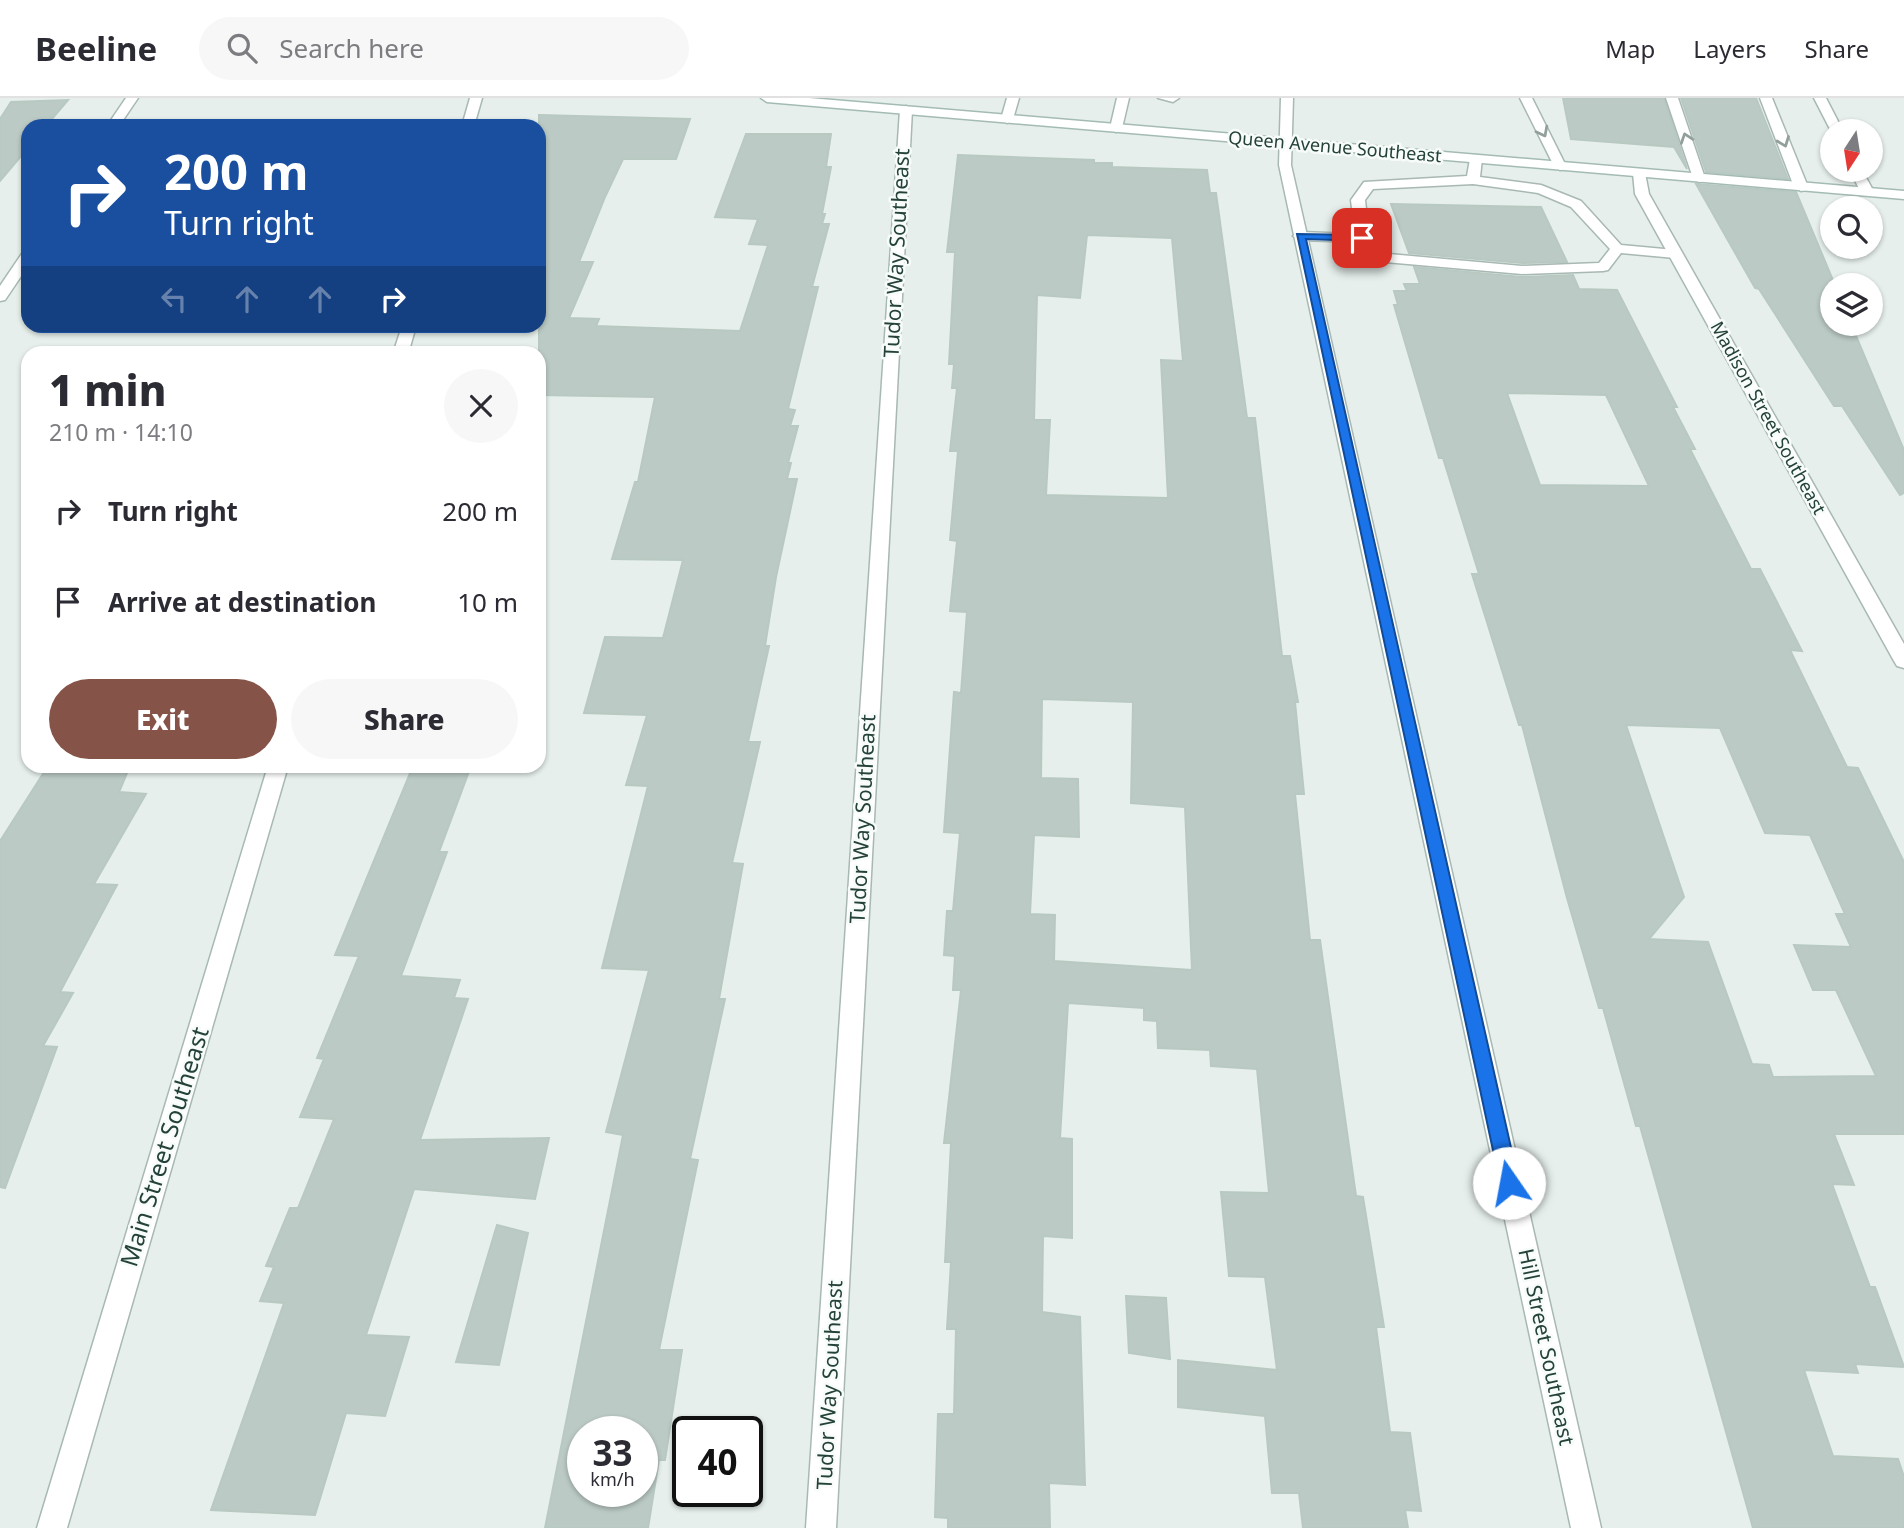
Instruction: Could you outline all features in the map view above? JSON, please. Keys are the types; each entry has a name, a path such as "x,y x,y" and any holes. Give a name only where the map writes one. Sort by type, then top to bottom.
{"street":[{"path":"118,119 132,98"},
{"path":"470,119 476,98"},
{"name":"Queen Avenue Southeast","path":"766,98 1904,195"},
{"path":"1007,119 1013,98"},
{"path":"1116,128 1124,98"},
{"path":"1164,98 1173,98"},
{"name":"Hill Street Southeast","path":"1287,98 1285,165 1586,1528"},
{"path":"1526,98 1560,166"},
{"path":"1672,98 1699,178"},
{"path":"1766,98 1801,187"},
{"path":"1820,98 1831,119"},
{"name":"Tudor Way Southeast","path":"821,1528 906,110"},
{"path":"1473,180 1476,159"},
{"name":"Madison Street Southeast","path":"1639,173 1642,194 1904,661"},
{"path":"1362,238 1358,200 1369,185 1473,180 1541,189 1576,204 1617,249 1675,254"},
{"path":"1862,182 1867,192"},
{"path":"1300,236 1362,238 1385,258 1522,270 1603,267 1617,249"},
{"path":"0,297 21,266"},
{"name":"Main Street Southeast","path":"52,1528 276,773"}],"building":[{"path":"1563,98 1664,98 1687,169 1674,147 1571,139"},
{"path":"1681,98 1756,98 1788,179 1706,172"},
{"path":"68,100 52,119 21,119 21,156 0,181 0,119 11,102"},
{"path":"539,115 690,119 676,159 623,159 605,197 579,262 593,262 569,318 599,319 596,326 740,331 768,245 749,244 758,219 715,217 746,134 831,134 826,167 831,167 822,214 825,214 822,224 829,224 812,287 818,287 788,409 795,410 790,426 798,426 788,463 791,463 787,479 797,479 776,577 765,646 769,646 748,742 760,742 732,863 743,864 719,999 725,999 690,1159 698,1160 659,1350 682,1350 665,1460 659,1460 658,1466 658,1416 567,1416 623,1135 606,1132 649,970 602,968 648,786 626,785 647,715 584,713 605,637 663,638 683,560 612,559 635,482 638,482 655,397 546,395 546,346 539,346 539,333 546,333 546,119 539,119"},
{"path":"958,155 1094,160 1094,163 1112,163 1112,167 1207,170 1210,193 1216,193 1247,418 1255,418 1282,656 1290,656 1298,702 1295,702 1304,794 1295,794 1310,940 1320,940 1356,1196 1363,1197 1384,1327 1376,1327 1390,1432 1410,1433 1421,1511 1405,1510 1408,1528 1303,1528 1299,1493 1272,1493 1265,1416 1178,1407 1178,1360 1277,1370 1265,1277 1229,1276 1221,1192 1269,1193 1257,1069 1211,1066 1210,1050 1158,1048 1157,1021 1144,1020 1144,1008 1068,1003 1060,1138 1072,1139 1072,1238 1043,1236 1042,1312 1080,1317 1085,1485 1049,1483 1050,1528 948,1528 948,1518 935,1517 938,1414 954,1414 956,1329 947,1329 951,1262 945,1262 951,1143 944,1143 961,990 953,990 955,956 944,955 947,911 953,911 960,833 944,832 954,692 961,693 967,612 950,611 957,541 950,540 958,451 950,451 957,388 952,388 954,364 949,364 955,252 947,252","holes":["1087,235 1172,238 1183,361 1161,360 1168,498 1046,495 1050,420 1034,420 1037,295 1080,298","1042,699 1133,702 1131,803 1185,807 1192,970 1054,961 1055,915 1030,914 1034,835 1079,837 1078,779 1041,778"]},
{"path":"1696,184 1796,192 1820,249 1820,259 1824,259 1830,273 1820,273 1820,336 1856,336 1904,450 1904,493 1900,495 1842,406 1834,406 1759,289 1755,288"},
{"path":"1391,204 1541,207 1567,262 1522,263 1409,253"},
{"path":"1414,267 1522,277 1573,275 1579,289 1617,290 1677,407 1673,407 1695,449 1690,449 1751,569 1760,569 1802,651 1790,650 1847,767 1858,768 1904,862 1904,1134 1834,1134 1854,1185 1832,1184 1870,1287 1875,1287 1904,1367 1855,1364 1858,1373 1804,1370 1833,1456 1898,1459 1904,1477 1904,1528 1753,1528 1640,1126 1636,1126 1603,1008 1599,1008 1567,898 1522,725 1519,725 1472,574 1479,574 1443,458 1439,458 1394,305 1398,305 1394,291 1407,291 1404,284 1420,284","holes":["1507,393 1606,395 1649,486 1540,485","1626,725 1720,728 1765,833 1810,835 1845,914 1836,914 1851,947 1794,945 1813,990 1836,990 1876,1076 1773,1077 1769,1065 1752,1064 1708,942 1649,939 1684,897"]},
{"path":"44,773 127,773 119,792 146,794 94,884 117,885 60,992 73,993 43,1046 57,1047 5,1188 0,1187 0,841"},
{"path":"410,773 468,773 439,852 447,852 401,976 460,980 454,998 468,999 420,1140 549,1138 535,1199 414,1189 366,1335 409,1337 385,1416 346,1413 315,1515 211,1510 284,1303 260,1301 274,1267 266,1266 290,1208 298,1208 334,1119 300,1117 324,1059 317,1058 359,956 335,955"},
{"path":"497,1225 528,1233 499,1365 456,1362"},
{"path":"1126,1296 1166,1298 1170,1359 1129,1353"},
{"path":"567,1417 567,1507 651,1507 648,1528 545,1528"}],"route":[{"path":"1362,238 1300,236 1509,1183"}]}
